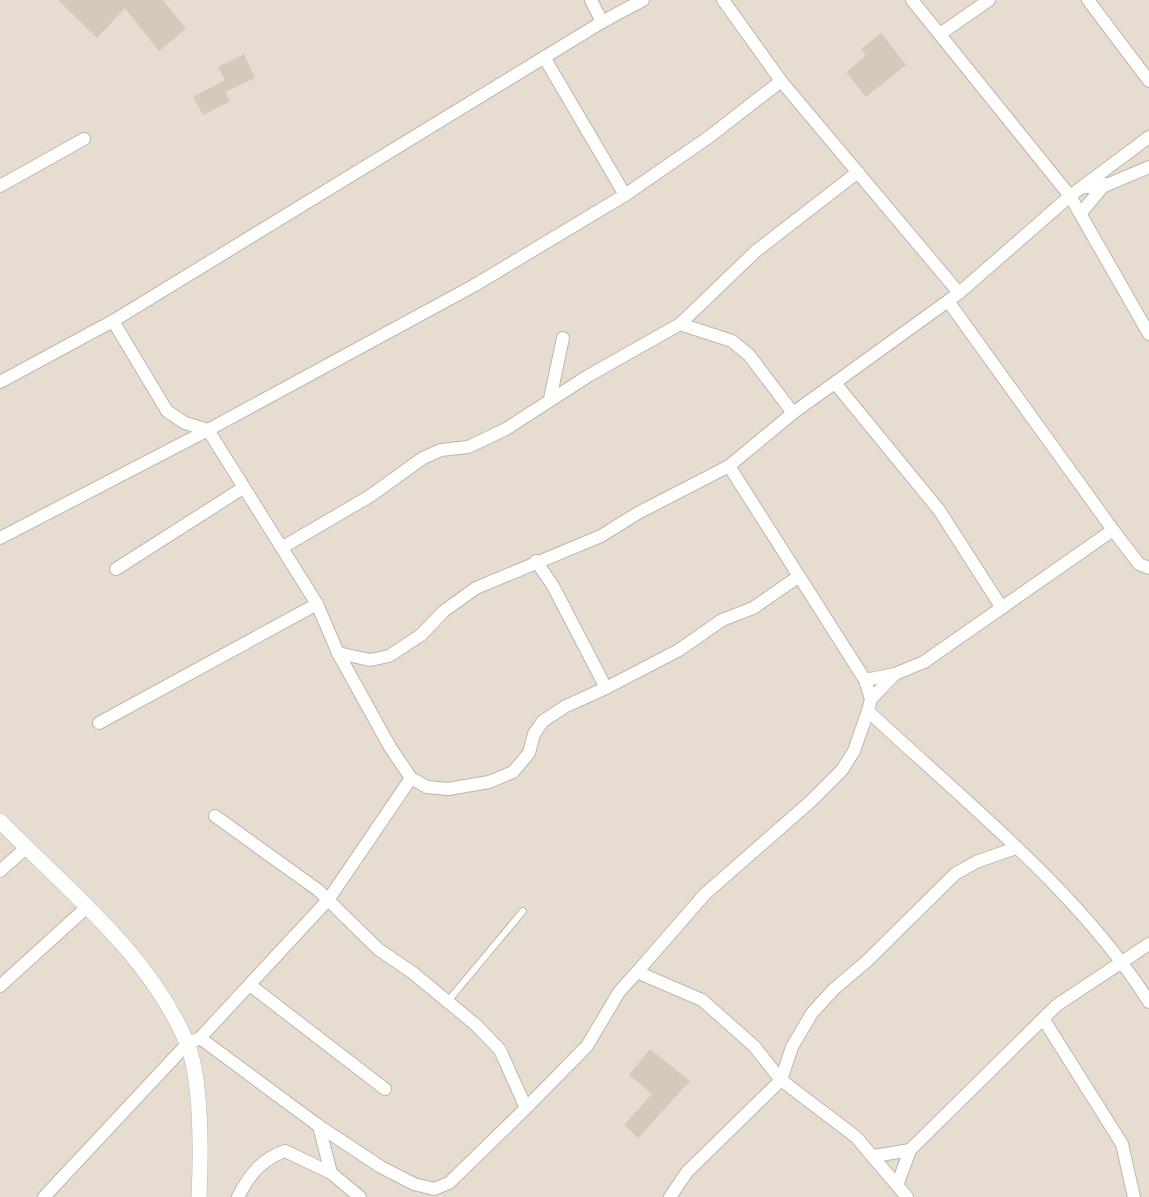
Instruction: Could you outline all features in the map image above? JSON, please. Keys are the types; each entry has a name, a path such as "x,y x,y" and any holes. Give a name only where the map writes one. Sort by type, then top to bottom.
{"street":[{"path":"591,0 602,22"},
{"path":"0,382 113,321 544,57 643,0"},
{"path":"723,0 781,81 858,172 953,297 1113,530 1139,564 1149,568"},
{"path":"912,0 1070,196 1149,334"},
{"path":"940,34 989,0"},
{"path":"1088,0 1149,81"},
{"path":"544,57 625,195"},
{"path":"0,538 208,430 476,285 625,195 709,137 781,81"},
{"path":"338,653 370,660 389,656 421,635 444,611 476,588 536,561 601,536 638,513 729,466 793,414 953,297 1070,196 1149,137"},
{"path":"0,186 84,139"},
{"path":"1081,213 1109,177 1113,164"},
{"path":"1083,187 1102,187 1149,167"},
{"path":"283,547 370,496 423,458 441,450 468,447 506,429 550,399 680,324 756,251 858,172"},
{"path":"113,321 167,411 185,423 208,430 317,604 338,653 390,747 411,778 427,788 448,789 489,782 513,772 529,753 534,734 543,721 566,706 679,650 722,620 753,608 798,577"},
{"path":"680,324 732,341 749,355 793,414"},
{"path":"550,399 563,338"},
{"path":"835,383 939,510 1002,608"},
{"path":"729,466 865,680 869,705 1016,849 1041,870 1124,962 1149,1002"},
{"path":"116,570 243,488"},
{"path":"865,680 895,674 924,662 1113,530"},
{"path":"536,561 553,586 606,688"},
{"path":"99,723 317,604"},
{"path":"435,1197 587,1046 619,992 705,894 810,802 842,770 854,751 869,705 895,674"},
{"path":"44,1197 250,985 328,900 411,778"},
{"path":"215,816 318,890 378,949 448,1001 476,1025 500,1050 526,1108"},
{"path":"0,821 113,933 144,969 194,1041 381,1167 414,1184 434,1189 449,1183"},
{"path":"0,871 26,848"},
{"path":"670,1197 687,1172 781,1080 796,1040 812,1014 834,989 867,961 955,874 976,862 1016,849"},
{"path":"0,986 86,908"},
{"path":"898,1183 909,1150 1057,1005 1149,944"},
{"path":"637,972 702,1000 754,1046 781,1080 856,1137 898,1183 907,1197"},
{"path":"250,985 385,1089"},
{"path":"1044,1020 1122,1144 1134,1197"},
{"path":"194,1041 199,1130 199,1197"},
{"path":"319,1126 331,1173"},
{"path":"874,1156 909,1150"},
{"path":"238,1197 254,1170 271,1156 285,1151 331,1173 360,1197"}],"lane":[{"path":"448,1001 522,911"}],"shaded area":[{"path":"0,0 1149,0 1149,1197 0,1197"}],"building":[{"path":"58,0 163,0 186,29 159,51 125,8 97,38"},
{"path":"881,33 906,65 866,97 846,72 866,56 861,49"},
{"path":"244,54 255,78 225,92 230,101 203,115 193,97 225,80 218,67"},
{"path":"650,1049 690,1081 638,1138 624,1125 652,1094 629,1075"}]}
